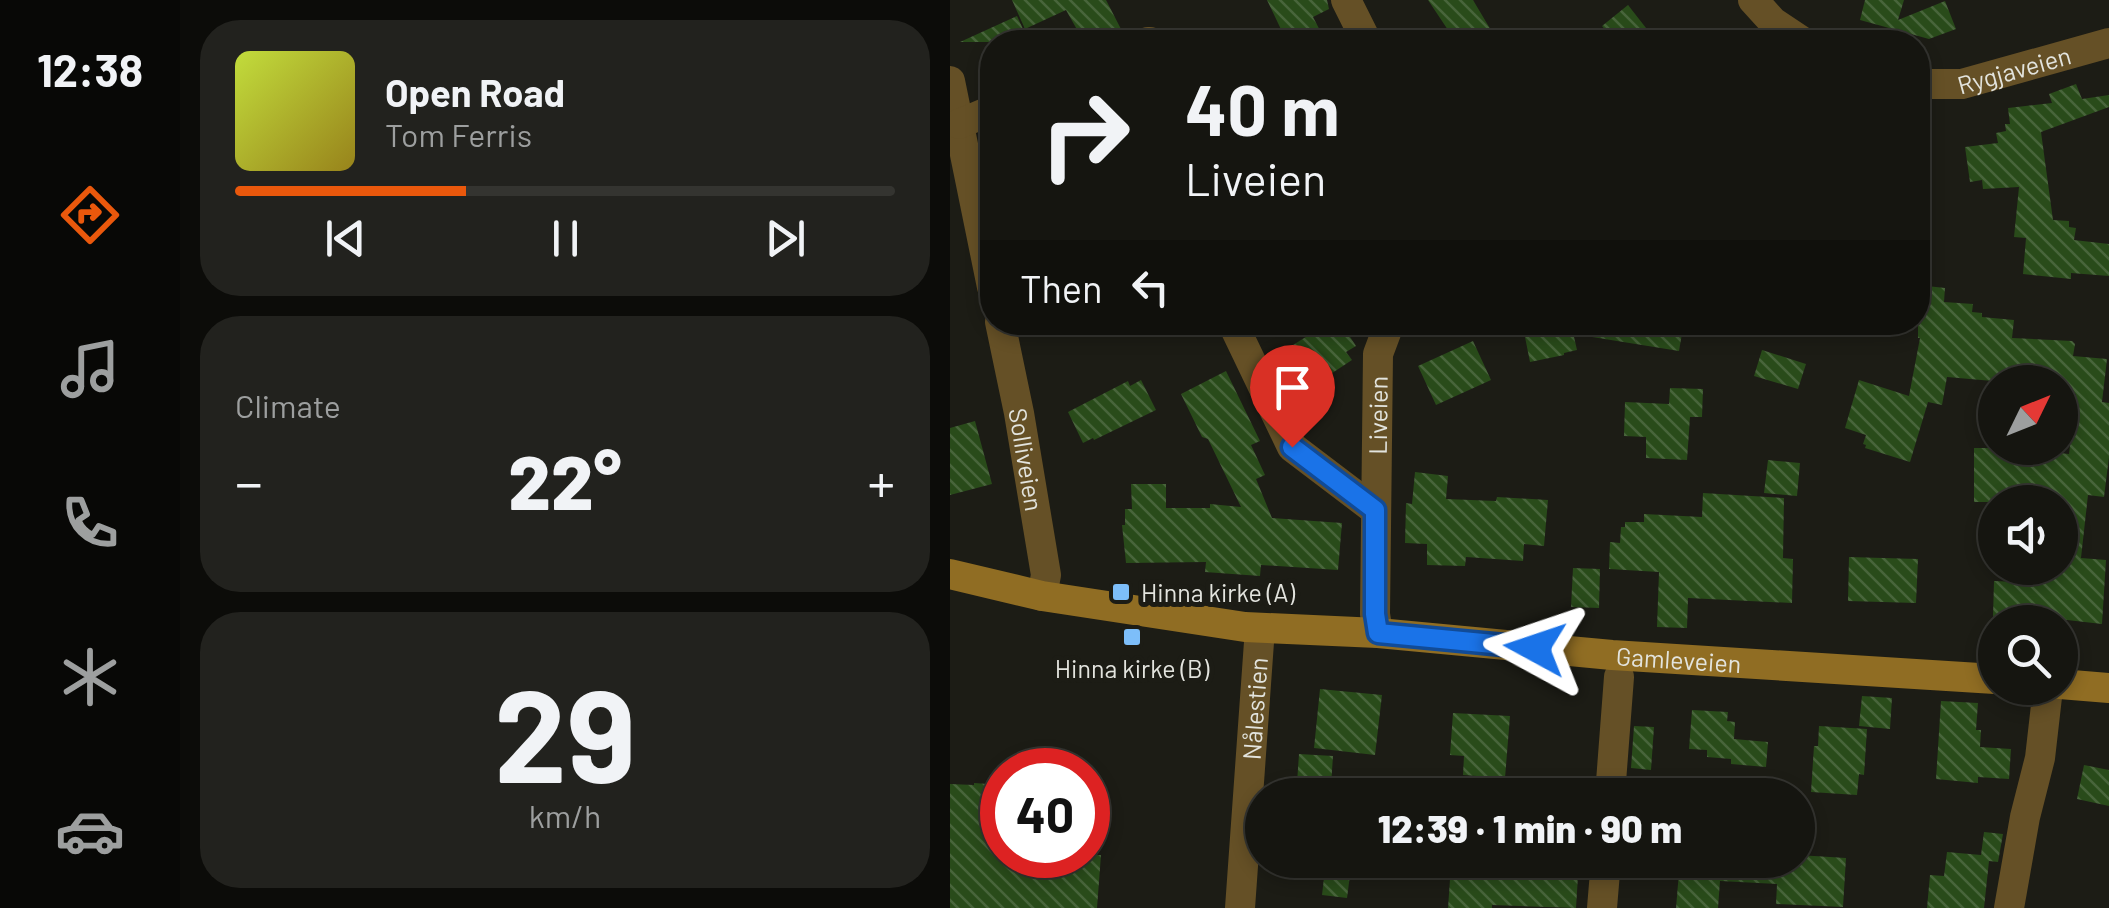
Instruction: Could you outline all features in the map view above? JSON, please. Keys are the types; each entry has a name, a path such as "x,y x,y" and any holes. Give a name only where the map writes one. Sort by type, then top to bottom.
{"street":[{"path":"1346,0 1361,30"},
{"path":"1753,0 1785,30"},
{"name":"Rygjaveien","path":"1930,84 1962,84 2109,44"},
{"path":"950,81 980,228"},
{"path":"959,124 980,115"},
{"name":"Solliveien","path":"1003,335 1046,575 1042,596"},
{"name":"Liveien","path":"1238,335 1292,447 1375,510"},
{"name":"Liveien","path":"1378,633 1375,510 1378,354 1385,335"},
{"name":"Gamleveien","path":"950,574 1042,596 1260,628 1378,633 1612,655 1978,678"},
{"name":"Nålestien","path":"1240,908 1260,628"},
{"path":"1611,778 1618,676"},
{"path":"2078,685 2109,688"},
{"path":"2009,908 2040,758 2046,705"},
{"path":"1602,908 1604,878"}],"building":[{"path":"1012,0 1106,0 1121,30 1077,30 1066,10 1025,29"},
{"path":"1267,0 1327,0 1329,9 1313,17 1320,30 1281,30"},
{"path":"1428,0 1473,0 1491,30 1448,30"},
{"path":"1865,0 1904,0 1898,20 1945,1 1956,29 1930,39 1930,30 1896,30 1860,20"},
{"path":"1628,5 1648,30 1605,30 1602,26"},
{"path":"1017,16 1023,30 986,30"},
{"path":"980,33 980,42 960,42"},
{"path":"2076,84 2082,99 2109,95 2109,107 2041,132 2053,220 2069,221 2069,227 2076,228 2074,240 2109,244 2109,276 2071,273 2071,279 2023,274 2026,238 2014,237 2019,187 1983,189 1982,180 1970,182 1965,147 1998,143 1996,133 2006,131 2005,124 2010,124 2008,108 2052,103 2049,94"},
{"path":"1930,286 1945,288 1944,302 1973,304 1972,312 1982,313 1982,317 2014,320 2012,338 2072,341 2073,356 2107,359 2102,402 2109,403 2109,457 2104,497 2088,495 2081,558 2106,560 2102,624 2078,621 2078,605 1993,605 1994,585 2078,585 2078,485 1978,485 1978,502 1974,502 1974,448 1978,448 1978,465 2078,465 2078,365 1978,365 1978,380 1947,377 1942,405 1928,402 1910,462 1865,448 1866,435 1845,428 1859,380 1909,396 1918,335 1930,335"},
{"path":"1309,335 1349,335 1356,346 1346,352 1352,360 1311,387 1297,365 1304,361 1293,345"},
{"path":"1574,335 1577,350 1530,362 1525,337"},
{"path":"1586,335 1682,335 1679,351"},
{"path":"1473,341 1491,380 1436,405 1418,366"},
{"path":"1762,350 1806,364 1798,389 1754,376"},
{"path":"1226,371 1260,441 1251,445 1265,475 1256,479 1272,518 1342,523 1338,570 1261,565 1260,576 1205,572 1206,562 1126,563 1122,525 1125,509 1132,509 1131,484 1166,484 1166,508 1210,508 1210,504 1241,507 1181,394"},
{"path":"1141,380 1156,410 1083,443 1068,412 1128,381 1130,386"},
{"path":"1670,388 1703,389 1702,417 1690,417 1687,460 1646,458 1646,437 1624,436 1625,402 1669,404"},
{"path":"975,421 992,484 950,495 950,428"},
{"path":"1768,460 1800,463 1797,496 1764,493"},
{"path":"1415,472 1448,476 1446,499 1548,500 1544,546 1524,544 1523,561 1466,557 1465,566 1427,565 1427,544 1405,543 1406,503 1412,504"},
{"path":"1703,493 1784,498 1783,558 1793,559 1792,603 1688,598 1687,628 1657,627 1659,572 1609,569 1610,542 1620,543 1625,522 1644,522 1644,514 1702,517"},
{"path":"1849,557 1918,559 1916,603 1848,601"},
{"path":"1573,568 1600,569 1599,608 1571,607"},
{"path":"1320,689 1382,695 1375,755 1314,748"},
{"path":"1862,696 1892,698 1890,729 1859,726"},
{"path":"1941,701 1978,703 1976,730 1981,730 1980,747 2011,749 2009,779 1978,777 1978,783 1936,779"},
{"path":"1692,710 1728,712 1727,721 1735,722 1734,739 1768,742 1766,767 1731,764 1731,759 1707,757 1707,750 1689,749"},
{"path":"1453,713 1510,716 1505,778 1463,775 1464,756 1450,755"},
{"path":"1634,726 1654,727 1651,770 1631,768"},
{"path":"1819,726 1867,729 1864,775 1859,774 1857,795 1815,792 1815,778 1812,778 1814,746 1818,746"},
{"path":"1299,754 1333,756 1332,778 1297,778"},
{"path":"2084,765 2109,770 2109,806 2077,799"},
{"path":"980,783 980,878 1099,878 1097,908 950,908 950,784"},
{"path":"1984,832 2003,834 1998,862 1989,861 1984,908 1927,908 1930,875 1944,876 1947,852 1981,855"},
{"path":"1815,856 1846,858 1843,907 1776,904 1777,884 1720,881 1718,908 1676,908 1678,878 1815,878"},
{"path":"1324,878 1350,878 1347,898 1322,895"},
{"path":"1450,878 1578,878 1576,908 1448,908"}],"place":[{"name":"Hinna kirke (A)","path":"1121,592"},
{"name":"Hinna kirke (B)","path":"1132,637"}],"route":[{"path":"1292,447 1375,510 1378,633 1535,648"}]}
